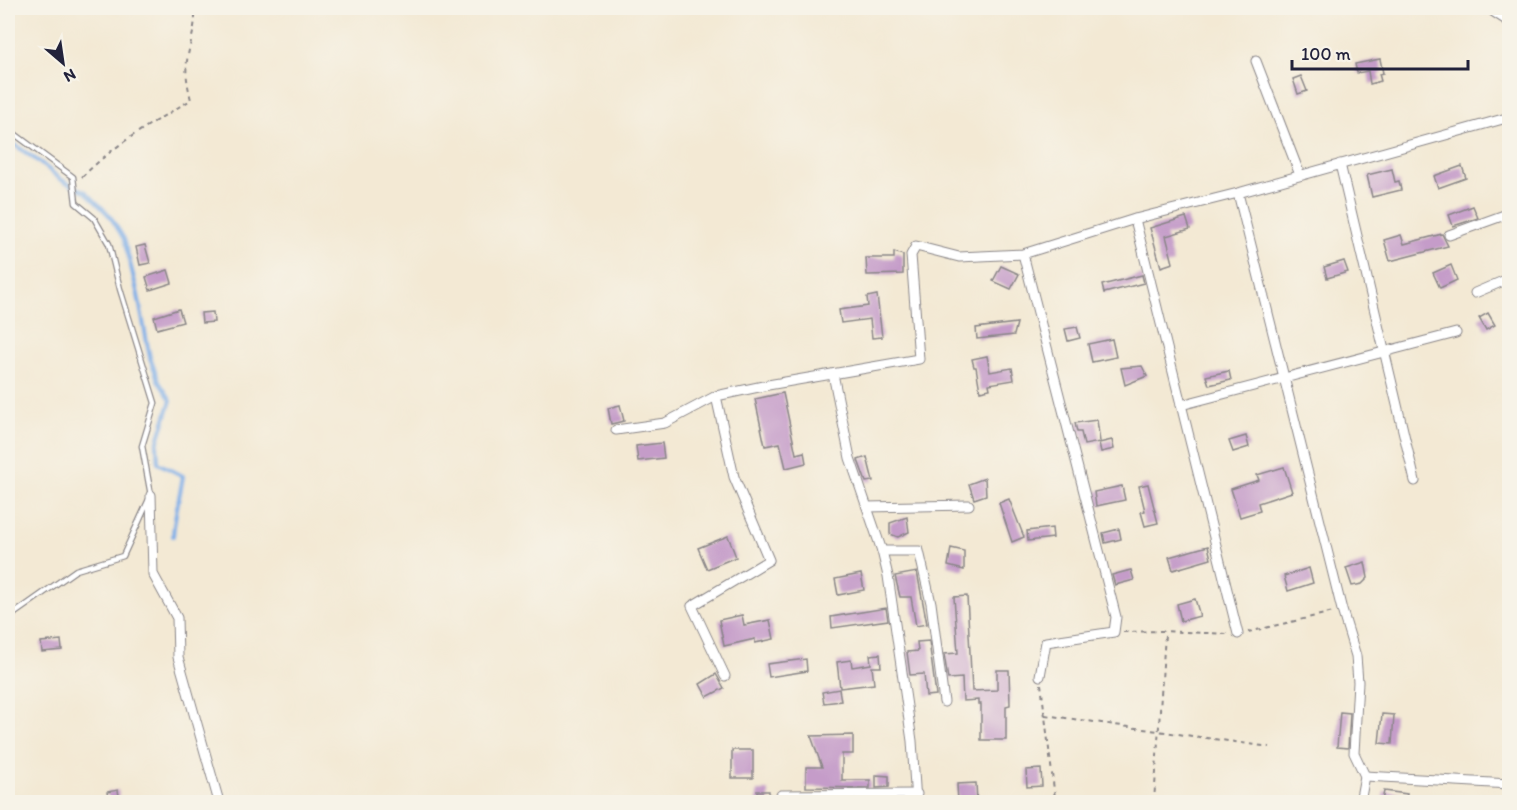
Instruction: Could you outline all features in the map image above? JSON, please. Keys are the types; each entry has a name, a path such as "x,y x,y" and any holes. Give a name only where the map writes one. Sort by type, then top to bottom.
{"highway":[{"path":"1496,8 1509,17"}],"street":[{"path":"1256,61 1300,175"},
{"path":"616,430 665,423 716,396 919,360 911,255 916,246 959,257 1023,254 1136,219 1509,117"},
{"path":"1340,164 1415,481"},
{"path":"1238,192 1342,610 1356,656 1358,682 1354,753 1365,776 1360,802"},
{"path":"1449,235 1509,213"},
{"path":"1136,219 1238,634"},
{"path":"1023,254 1116,617 1114,632 1046,642 1040,676"},
{"path":"1475,293 1509,278"},
{"path":"1181,405 1456,333"},
{"path":"782,795 916,798 912,741 888,576 882,550 850,458 833,374"},
{"path":"716,396 734,477 769,560 692,606 725,676"},
{"path":"151,495 153,574 177,618 178,657 219,802"},
{"path":"867,507 969,505"},
{"path":"882,550 919,551 931,603 944,702"},
{"path":"1365,776 1509,784"}],"lane":[{"path":"8,129 73,177 76,203 94,218 109,244 120,289 155,403 142,446 151,495 123,556 76,570 8,618"}],"path":[{"path":"74,184 104,155 141,129 191,100 187,82 187,61 196,25 195,8"},
{"path":"1154,802 1165,634"},
{"path":"1040,676 1055,798 1068,802"},
{"path":"1045,715 1270,747"}],"building":[{"path":"1380,59 1383,73 1379,74 1381,81 1370,84 1368,71 1357,73 1355,64"},
{"path":"1301,76 1307,91 1298,94 1293,79"},
{"path":"1462,166 1466,178 1438,188 1434,176"},
{"path":"1392,169 1395,182 1399,181 1401,190 1372,197 1367,175"},
{"path":"1473,206 1478,218 1453,226 1449,215"},
{"path":"1186,217 1190,229 1166,236 1173,263 1161,267 1150,228"},
{"path":"1442,234 1448,246 1390,261 1384,240 1401,235 1404,244"},
{"path":"145,245 150,263 140,265 136,247"},
{"path":"894,252 903,255 903,274 867,275 866,258 894,258"},
{"path":"1344,261 1348,272 1327,278 1324,267"},
{"path":"1451,265 1457,280 1440,288 1433,273"},
{"path":"1001,266 1019,274 1011,289 993,281"},
{"path":"168,270 172,283 150,290 146,277"},
{"path":"1142,275 1144,283 1104,293 1102,285"},
{"path":"877,295 882,337 872,338 870,319 841,323 839,310 868,306 867,297"},
{"path":"179,309 183,322 157,329 154,317"},
{"path":"213,312 214,322 202,323 201,313"},
{"path":"1488,313 1495,325 1486,330 1479,318"},
{"path":"1017,323 1014,335 977,339 976,328"},
{"path":"1077,327 1080,338 1068,341 1065,329"},
{"path":"1112,339 1116,357 1092,362 1088,344"},
{"path":"987,356 990,372 1012,368 1014,380 989,384 990,389 980,391 976,367 972,359"},
{"path":"1142,366 1147,376 1125,385 1121,368"},
{"path":"1229,371 1231,380 1209,385 1206,376"},
{"path":"783,393 796,454 804,452 806,463 786,468 780,443 765,446 755,399"},
{"path":"620,405 624,421 611,424 608,408"},
{"path":"1097,420 1100,442 1084,445 1081,432 1077,432 1075,423"},
{"path":"1246,436 1249,447 1233,452 1229,441"},
{"path":"1112,440 1114,449 1101,452 1099,443"},
{"path":"662,443 664,458 638,461 636,446"},
{"path":"867,457 873,481 866,482 858,460"},
{"path":"1284,467 1292,492 1258,503 1260,511 1240,517 1231,489 1259,480 1257,475"},
{"path":"985,478 986,495 974,499 969,484"},
{"path":"1148,484 1158,523 1145,526 1141,512 1145,511 1139,486"},
{"path":"1122,486 1125,500 1096,506 1094,492"},
{"path":"1009,499 1024,537 1012,542 999,503"},
{"path":"907,517 909,532 898,537 890,534 890,523"},
{"path":"1052,528 1053,538 1028,541 1027,531"},
{"path":"1119,529 1121,539 1105,543 1103,533"},
{"path":"728,536 736,557 707,569 698,548"},
{"path":"1208,546 1211,559 1173,570 1169,557"},
{"path":"951,548 964,551 964,570 948,566"},
{"path":"1365,562 1368,578 1362,584 1352,586 1346,568"},
{"path":"1309,568 1313,583 1288,591 1284,576"},
{"path":"1131,570 1134,580 1115,585 1112,575"},
{"path":"917,572 927,624 916,626 911,597 900,597 895,576"},
{"path":"861,574 864,590 838,595 835,579"},
{"path":"967,596 972,691 997,690 997,670 1009,670 1010,705 1006,706 1006,740 981,740 981,704 978,704 978,700 963,701 962,678 948,679 944,654 958,653 954,597"},
{"path":"1195,599 1200,616 1181,621 1177,604"},
{"path":"886,608 888,620 832,628 831,617"},
{"path":"742,615 744,625 770,620 774,639 755,643 755,639 724,646 719,620"},
{"path":"61,640 62,650 42,652 41,642"},
{"path":"929,641 936,695 926,696 924,674 910,675 907,652 918,651 917,642"},
{"path":"880,654 881,667 872,667 874,684 840,688 837,662 851,660 852,667 871,664 870,655"},
{"path":"806,659 807,671 769,677 767,664"},
{"path":"716,674 724,688 707,697 700,684"},
{"path":"839,689 841,701 824,703 822,692"},
{"path":"1340,712 1350,713 1348,748 1337,747"},
{"path":"1382,714 1394,715 1392,744 1379,743"},
{"path":"853,735 853,754 842,754 842,780 870,780 870,788 806,787 806,767 822,767 811,736"},
{"path":"732,750 753,750 753,778 732,778"},
{"path":"1041,769 1042,786 1027,787 1026,770"},
{"path":"876,775 889,776 889,787 876,788"},
{"path":"976,783 977,801 958,802 957,784"},
{"path":"118,790 120,802 109,802 107,792"},
{"path":"757,791 769,791 769,802 757,802"},
{"path":"1384,791 1407,794 1406,802 1382,801"}],"waterway":[{"path":"8,140 60,179 86,192 110,216 124,239 150,358 159,382 171,400 157,444 158,463 183,476 173,536"}]}
